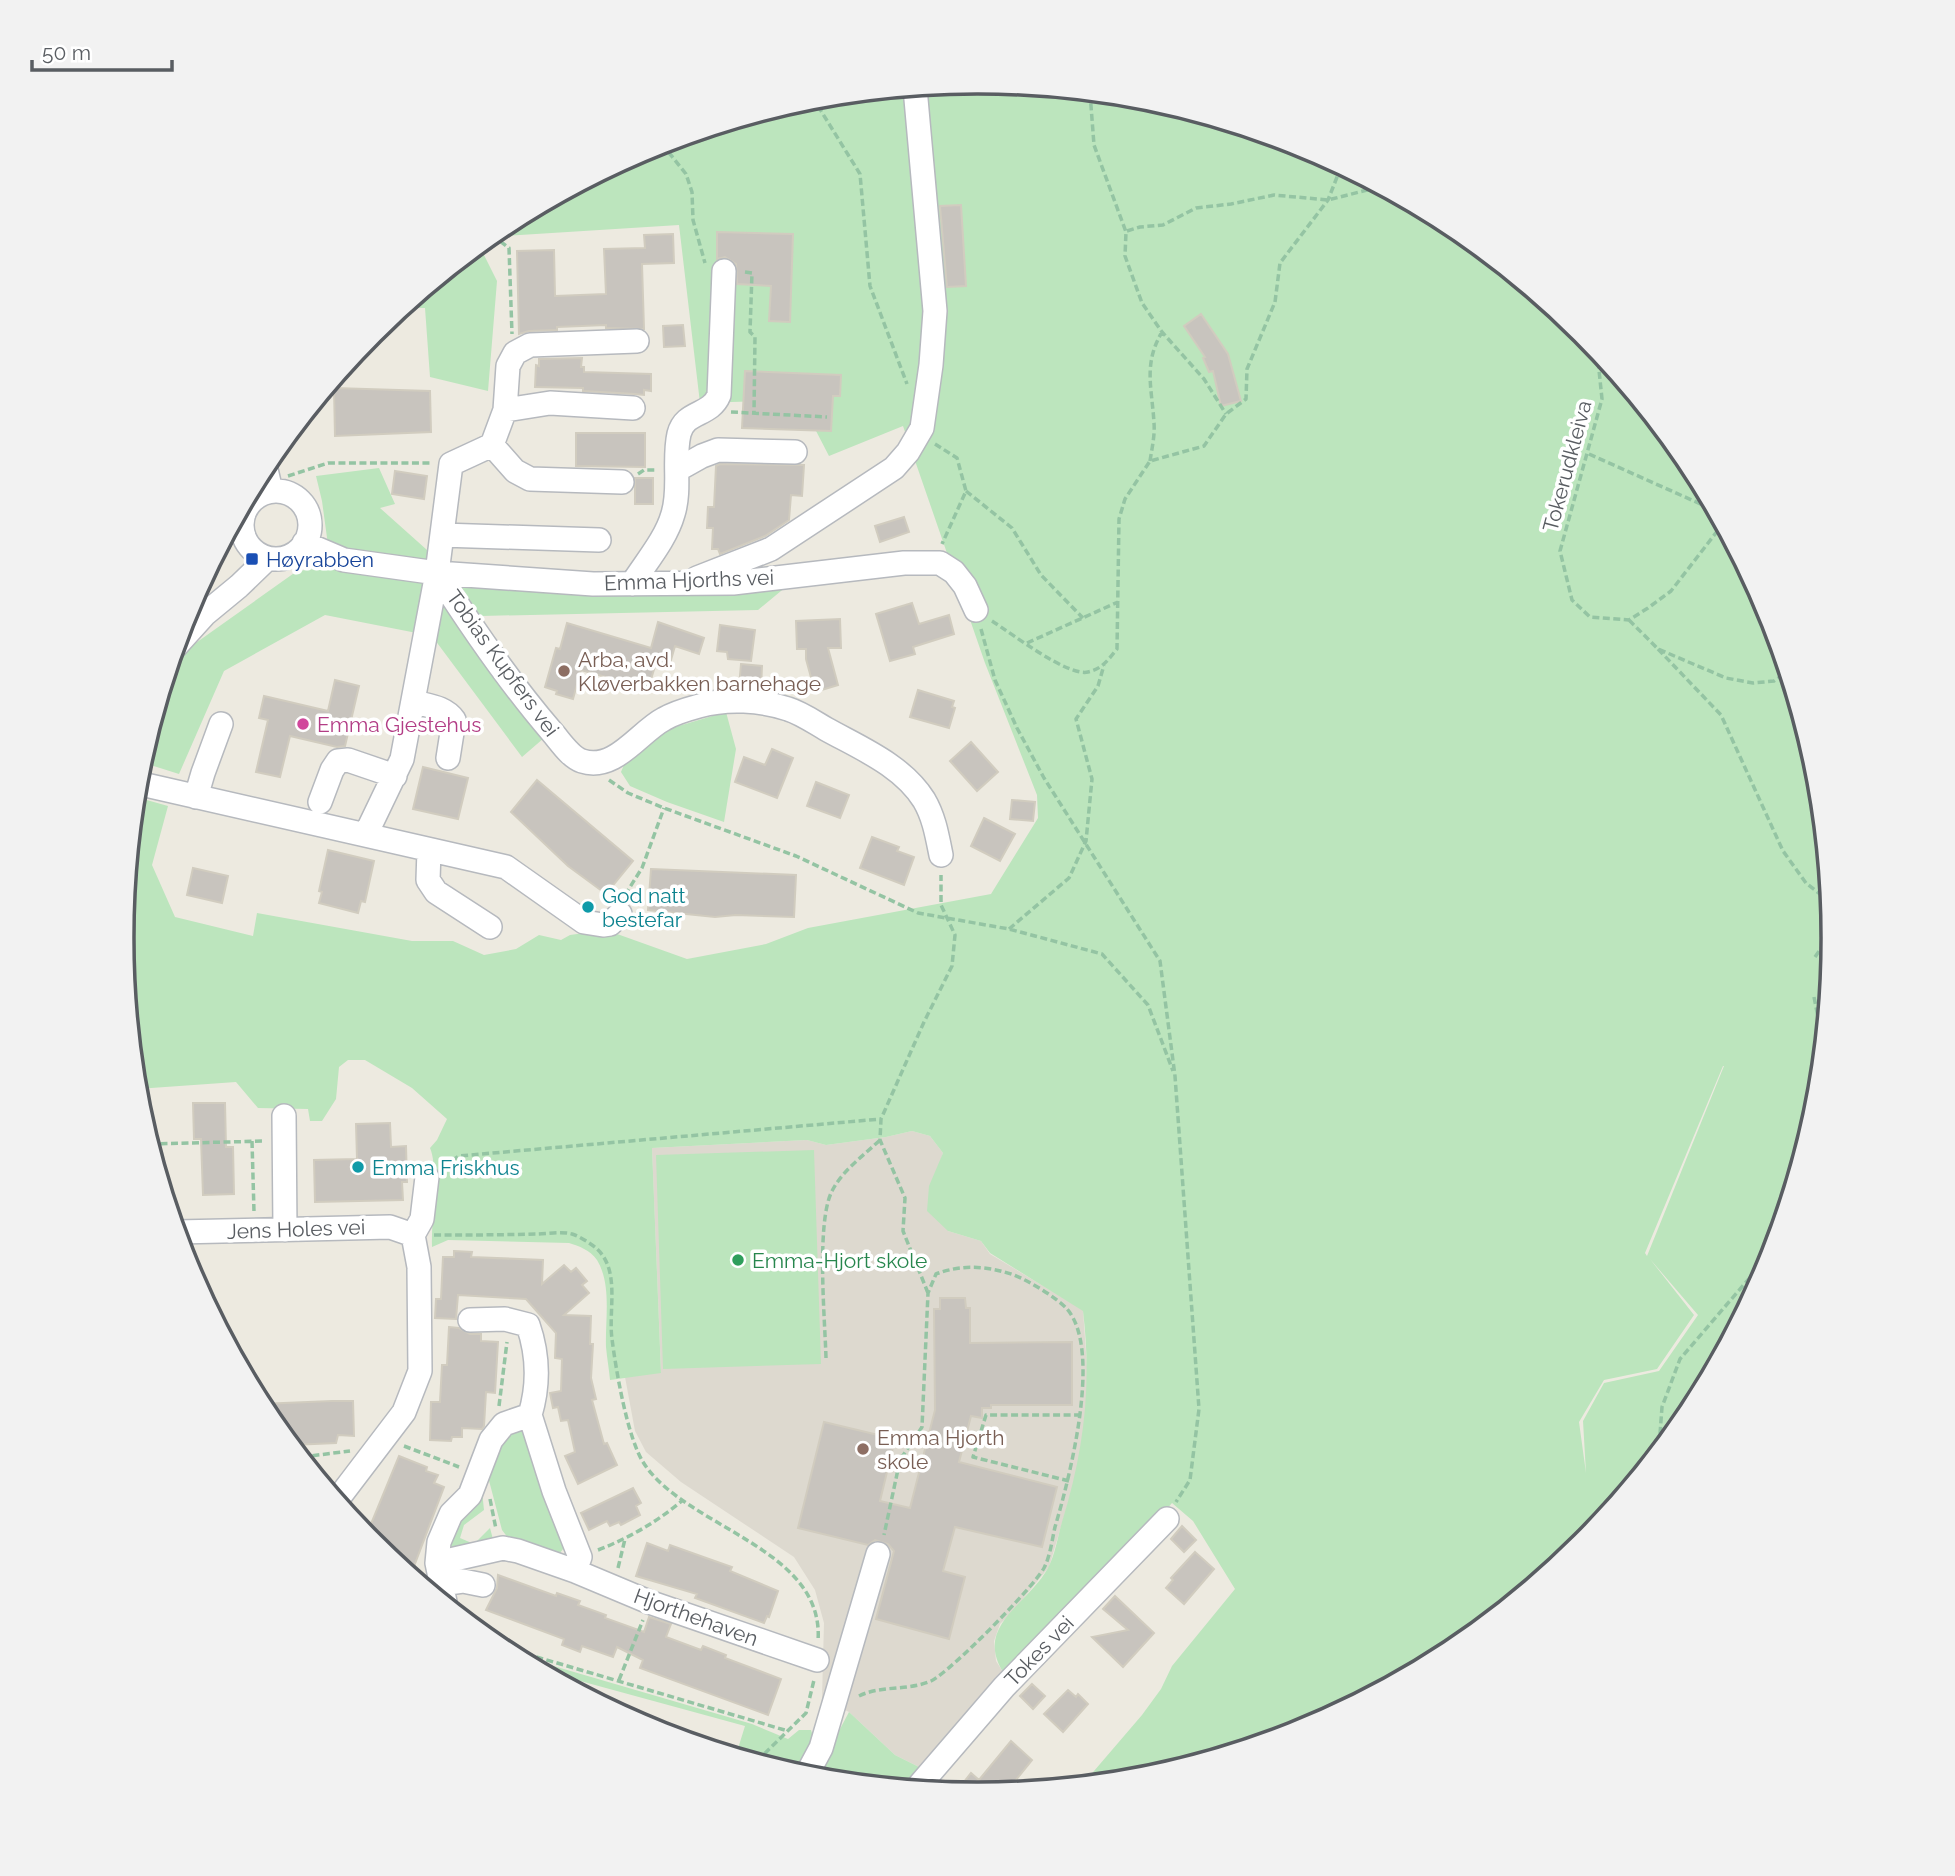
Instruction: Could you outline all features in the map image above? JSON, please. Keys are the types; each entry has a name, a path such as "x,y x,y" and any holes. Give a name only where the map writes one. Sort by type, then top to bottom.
{"street":[{"path":"681,584 771,549 894,468 908,452 922,428 932,365 934,311 916,97"},
{"path":"632,584 667,530 674,513 679,433 691,416 708,410 719,395 724,271"},
{"path":"366,834 402,759 437,573 451,464 492,445 505,410 508,366 515,353 530,345 637,341"},
{"path":"505,410 550,404 633,408"},
{"path":"492,445 515,471 530,479 622,482"},
{"path":"677,470 718,450 795,452"},
{"path":"242,526 248,545 256,554 267,559 290,556 304,543 310,530 306,509 300,501 269,480"},
{"path":"442,535 599,540"},
{"name":"Emma Hjorths vei","path":"304,543 344,560 437,573 593,584 733,583 904,563 940,564"},
{"path":"194,626 267,559"},
{"path":"940,564 954,572 976,610"},
{"name":"Tobias Kupfers vei","path":"437,573 476,635 521,696 568,750 581,761 597,763"},
{"path":"597,763 615,757 663,719 701,705 735,701 763,702 790,709 879,758 907,779 923,799 935,822 941,855"},
{"path":"414,702 441,709 454,720 448,758"},
{"path":"196,797 221,724"},
{"path":"320,802 338,761 348,761 395,775"},
{"path":"148,786 506,867 584,922 610,924 620,914"},
{"path":"429,850 428,880 436,892 490,928"},
{"path":"284,1116 285,1230"},
{"path":"342,1493 404,1412 420,1371 419,1267 413,1236 422,1219 427,1177"},
{"name":"Jens Holes vei","path":"187,1232 390,1227 413,1236"},
{"path":"470,1320 505,1319 528,1325 535,1347 535,1397 530,1415 578,1564"},
{"path":"483,1585 463,1581 441,1583 439,1542 451,1514 470,1495 491,1440 504,1424 530,1415"},
{"name":"Tokes vei","path":"924,1780 1004,1687 1167,1519"},
{"name":"Hjorthehaven","path":"441,1583 503,1548 578,1564 613,1586 649,1602 817,1660"},
{"path":"812,1765 821,1748 878,1554"}],"path":[{"path":"1091,102 1094,145 1126,232 1125,256 1142,303 1162,332 1204,379 1226,415"},
{"path":"820,110 860,174 870,286 910,392"},
{"path":"1150,461 1204,446 1226,415 1245,399 1247,369 1275,302 1280,263 1328,200 1338,175"},
{"path":"1126,232 1140,227 1163,225 1196,208 1274,195 1328,200 1367,190"},
{"path":"502,242 509,248 515,353"},
{"path":"1009,929 1069,878 1086,841 1092,779 1076,719 1098,687 1104,665 1117,649 1118,519 1125,499 1150,461 1154,425 1149,375 1153,349 1162,332"},
{"name":"Tokerudkleiva","path":"1599,368 1602,398 1560,551 1572,600 1590,617 1629,620"},
{"path":"715,404 725,411 827,417"},
{"path":"922,428 934,444 957,458 966,491 1012,528 1041,575 1083,618"},
{"path":"1588,453 1701,504"},
{"path":"271,478 293,475 328,463 451,464"},
{"path":"622,482 644,470 677,470"},
{"path":"940,564 941,547 966,491"},
{"path":"1717,532 1671,591 1629,620 1721,715 1783,851 1806,883 1819,894"},
{"path":"1027,643 1118,603"},
{"path":"976,610 1069,669 1085,673 1104,665"},
{"path":"976,610 995,680 1017,729 1044,778 1160,961 1175,1076 1199,1409 1190,1480 1167,1519"},
{"path":"1658,649 1726,678 1754,683 1774,681 1779,677"},
{"path":"597,763 610,781 628,793 796,856 918,913 1009,929 1102,954 1148,1005 1175,1076"},
{"path":"620,914 619,907 642,868 664,808"},
{"path":"928,1293 903,1231 905,1198 880,1140 881,1119 952,966 955,935 941,905 941,855"},
{"path":"1815,957 1821,949"},
{"path":"1814,998 1817,1013"},
{"path":"427,1177 459,1156 881,1119"},
{"path":"160,1144 284,1140"},
{"path":"826,1358 823,1267 825,1219 830,1194 840,1178 880,1140"},
{"path":"252,1141 255,1231"},
{"path":"413,1236 572,1234 596,1248 608,1265 614,1355 634,1444 643,1462 655,1478 683,1500 783,1566 807,1593 819,1633 810,1702 806,1713 764,1754"},
{"path":"858,1696 871,1690 930,1681 948,1671 1018,1599 1044,1568 1069,1481 1081,1415 1083,1357 1078,1332 1068,1310 1027,1280 993,1268 954,1267 936,1274 928,1293 922,1427 900,1460 878,1554"},
{"path":"1660,1433 1662,1407 1680,1359 1748,1281"},
{"path":"498,1408 505,1343 528,1325"},
{"path":"1069,1481 973,1457 986,1415 1081,1415"},
{"path":"312,1456 376,1449"},
{"path":"578,1564 664,1516 683,1500"},
{"path":"613,1586 625,1539"},
{"path":"619,1680 649,1602"},
{"path":"541,1658 788,1731"}],"shaded area":[{"name":"Emma Hjorth skole","path":"912,1131 930,1136 943,1153 939,1165 948,1231 981,1241 990,1254 1083,1310 1088,1381 1082,1446 1049,1567 1000,1624 994,1641 996,1661 1005,1675 921,1768 895,1755 849,1712 822,1698 824,1623 815,1590 794,1557 681,1482 646,1452 635,1431 625,1377 661,1372 652,1148 807,1140 826,1145"}],"green space":[{"path":"922,96 1033,96 1142,111 1249,139 1351,181 1399,208 1491,269 1534,304 1612,382 1679,469 1708,516 1757,615 1776,667 1805,773 1814,828 1821,938 1814,1048 1805,1103 1776,1209 1757,1261 1708,1360 1679,1407 1612,1494 1534,1572 1491,1607 1446,1639 1351,1695 1249,1737 1196,1753 1092,1773 1142,1715 1161,1689 1172,1666 1235,1589 1193,1521 1172,1503 1145,1534 1005,1675 997,1658 995,1643 999,1630 1006,1617 1048,1568 1076,1469 1086,1392 1083,1311 990,1253 981,1241 948,1231 927,1211 929,1186 943,1153 930,1136 912,1131 826,1145 807,1140 652,1148 661,1373 610,1380 606,1347 605,1280 597,1260 588,1251 569,1243 448,1240 432,1247 434,1169 430,1148 447,1119 412,1088 365,1060 348,1060 339,1067 336,1099 322,1121 310,1121 308,1109 258,1108 236,1082 148,1088 136,993 134,938 136,883 146,800 168,806 152,865 175,917 253,936 257,913 412,941 453,941 484,955 516,949 539,935 561,940 570,935 606,930 687,959 766,944 808,928 991,894 1038,818 1037,795 985,663 903,426 829,456 800,400 700,403 679,225 511,235 604,181 706,139 759,123 867,102","holes":["1724,1066 1647,1256 1645,1253","1650,1259 1698,1315 1659,1371 1604,1383 1583,1421 1586,1473 1579,1422 1604,1380 1657,1369 1694,1315"]},
{"path":"484,255 497,281 488,391 430,377 425,308 417,308"},
{"path":"379,468 395,504 380,508 464,583 793,581 758,610 481,616 544,738 522,757 432,636 325,615 224,671 179,774 152,765 185,651 297,571 331,567 316,476"},
{"path":"726,712 736,749 724,822 630,786 621,772 628,755 665,730"},
{"name":"Emma-Hjort skole","path":"814,1150 821,1364 663,1369 656,1155"},
{"path":"515,1427 529,1428 567,1544 556,1558 512,1543 502,1530 486,1469 500,1437"},
{"path":"481,1482 484,1510 464,1525 460,1538 474,1544 490,1528 494,1543 442,1556"},
{"path":"552,1666 752,1724 788,1739 799,1730 811,1730 814,1739 802,1762 739,1747 745,1726 578,1680"},
{"path":"849,1712 895,1755 921,1768 913,1779 820,1766"}],"building":[{"path":"961,205 966,286 947,287 940,206"},
{"path":"717,232 793,234 790,322 769,321 771,286 737,284 736,264 725,257 717,259"},
{"path":"673,234 674,263 642,264 644,329 606,328 606,325 557,327 557,330 519,334 517,251 554,250 555,296 606,294 604,249 645,248 644,235"},
{"path":"1201,314 1228,354 1241,401 1221,406 1213,371 1209,372 1203,358 1205,357 1184,326"},
{"path":"683,325 685,346 664,347 663,326"},
{"path":"582,358 581,367 584,367 584,372 651,374 651,391 644,390 644,395 583,391 583,388 535,387 536,365 539,366 539,359"},
{"path":"745,371 841,375 840,396 833,396 831,431 742,428"},
{"path":"338,388 430,391 431,432 335,436 334,393"},
{"path":"576,433 645,433 645,467 576,466"},
{"path":"804,465 802,496 791,495 789,520 765,536 720,554 718,549 712,549 713,528 707,528 708,507 714,507 716,466"},
{"path":"395,471 427,476 424,499 392,494"},
{"path":"635,478 653,478 653,504 635,504"},
{"path":"904,517 909,532 880,542 875,526"},
{"path":"912,603 919,624 949,615 954,634 913,647 915,654 890,661 876,614"},
{"path":"840,619 841,648 828,648 838,685 815,692 806,649 797,649 796,621"},
{"path":"658,622 704,638 699,654 675,646 669,667 656,663 648,689 581,670 573,699 556,694 557,691 545,687 556,648 560,649 567,623 651,648"},
{"path":"720,625 755,630 751,661 728,659 727,652 717,651"},
{"path":"741,664 762,666 761,689 739,687"},
{"path":"335,680 359,686 345,746 337,747 290,736 280,777 256,772 268,720 259,718 264,696 328,711"},
{"path":"918,690 954,701 952,707 955,708 949,728 910,717"},
{"path":"971,742 998,772 977,791 950,761"},
{"path":"772,749 793,758 777,798 735,782 744,757 765,765"},
{"path":"423,767 468,778 458,819 413,809"},
{"path":"537,780 633,861 606,894 568,866 511,812"},
{"path":"816,782 849,795 840,818 807,806"},
{"path":"1012,800 1035,802 1033,821 1010,819"},
{"path":"984,818 1015,834 1000,861 971,846"},
{"path":"872,837 899,847 897,851 914,857 904,885 860,868"},
{"path":"328,850 374,861 365,902 361,901 358,913 319,903"},
{"path":"193,868 228,876 222,903 187,895"},
{"path":"651,869 796,875 794,917 715,917 648,910"},
{"path":"193,1103 225,1103 226,1147 233,1147 234,1194 203,1195 201,1139 194,1139"},
{"name":"Emma Friskhus","path":"390,1123 391,1147 406,1146 407,1182 402,1182 403,1200 315,1202 314,1160 357,1159 356,1124"},
{"path":"454,1251 472,1252 471,1257 543,1260 542,1284 564,1265 571,1272 576,1268 587,1281 582,1285 589,1293 564,1315 591,1316 591,1378 596,1399 592,1400 604,1444 607,1443 617,1465 578,1484 565,1456 575,1452 568,1420 561,1421 558,1407 553,1408 550,1393 561,1391 562,1359 555,1358 556,1333 526,1299 458,1295 456,1319 435,1318 436,1299 441,1299 443,1257 454,1257"},
{"path":"940,1298 965,1298 966,1308 970,1308 970,1343 1072,1342 1072,1405 991,1405 991,1408 982,1408 982,1418 971,1416 959,1462 1057,1487 1042,1547 955,1527 943,1571 965,1577 949,1639 876,1619 894,1551 888,1544 875,1540 868,1545 798,1528 824,1422 895,1439 880,1501 910,1508 935,1410 934,1309 940,1309"},
{"path":"449,1327 459,1328 470,1334 481,1334 481,1341 498,1342 495,1393 486,1392 482,1429 462,1428 462,1437 452,1437 451,1441 430,1440 431,1402 440,1402 442,1365 447,1365"},
{"path":"353,1401 354,1436 338,1435 336,1443 303,1444 274,1403"},
{"path":"399,1456 427,1467 426,1471 438,1475 434,1483 444,1487 414,1566 371,1524"},
{"path":"633,1488 641,1503 636,1506 640,1515 621,1525 619,1522 610,1526 607,1521 589,1530 581,1513"},
{"path":"1182,1526 1196,1540 1184,1552 1171,1539"},
{"path":"647,1543 668,1551 670,1545 732,1567 730,1571 778,1591 769,1617 767,1616 764,1623 695,1598 697,1594 636,1576"},
{"path":"1195,1552 1214,1569 1184,1604 1166,1588 1173,1580 1171,1578"},
{"path":"498,1575 556,1596 557,1593 580,1601 578,1605 644,1632 649,1617 671,1624 666,1637 701,1650 703,1646 726,1655 725,1658 781,1679 768,1715 640,1668 643,1660 617,1647 613,1657 582,1646 580,1652 562,1645 564,1639 486,1610 497,1588"},
{"path":"1115,1596 1154,1633 1123,1667 1092,1637 1128,1630 1103,1609"},
{"path":"1032,1684 1045,1696 1033,1709 1020,1696"},
{"path":"1068,1690 1076,1697 1078,1694 1088,1704 1063,1732 1044,1714"},
{"path":"1011,1741 1032,1760 1015,1781 964,1782 971,1773 979,1780"}],"place":[{"name":"Høyrabben","path":"252,559"},
{"name":"Arba, avd. Kløverbakken barnehage","path":"564,671"},
{"name":"Emma Gjestehus","path":"303,724"},
{"name":"God natt bestefar","path":"588,907"},
{"name":"Emma Friskhus","path":"358,1167"},
{"name":"Emma-Hjort skole","path":"738,1260"},
{"name":"Emma Hjorth skole","path":"863,1449"}]}
